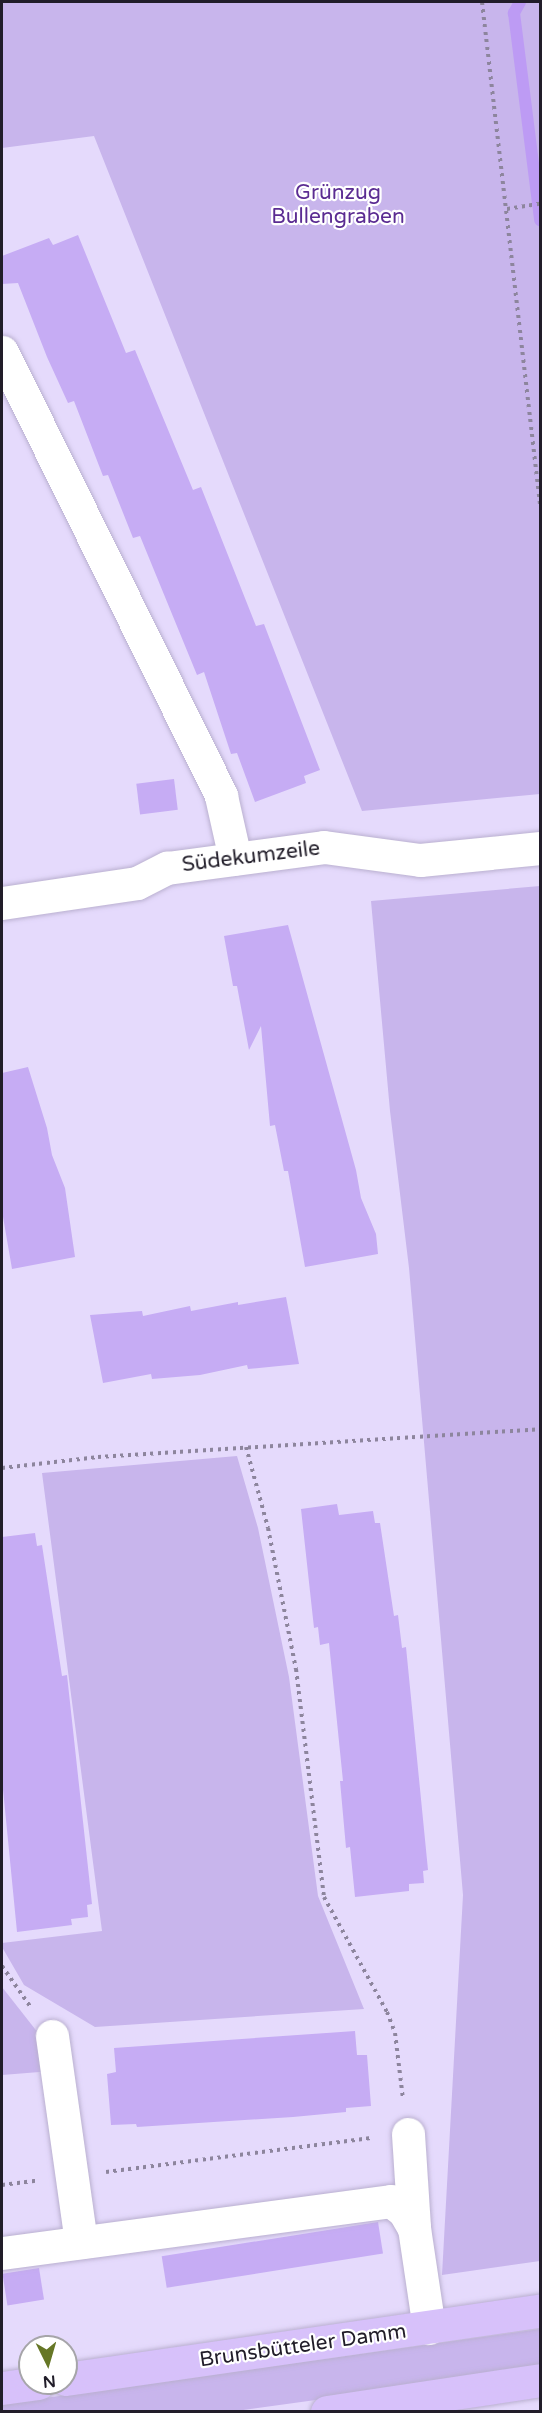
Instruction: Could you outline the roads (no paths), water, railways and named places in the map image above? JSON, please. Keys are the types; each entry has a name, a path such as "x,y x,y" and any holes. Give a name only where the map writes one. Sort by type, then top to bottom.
{"main road":[{"name":"Brunsbütteler Damm","path":"78,2377 540,2312"},
{"path":"327,2412 540,2380"},
{"path":"2,2388 18,2386"}],"street":[{"path":"2,352 220,796 235,858"},
{"name":"Südekumzeile","path":"2,903 137,883 167,868 324,847 420,860 540,848"},
{"path":"52,2036 81,2242"},
{"path":"408,2134 414,2228 429,2328"},
{"path":"2,2253 373,2202 391,2201 404,2211 414,2228"}],"waterway":[{"path":"520,2 514,13 540,220"}],"park label":[{"name":"Grünzug Bullengraben","path":"338,205"}]}
